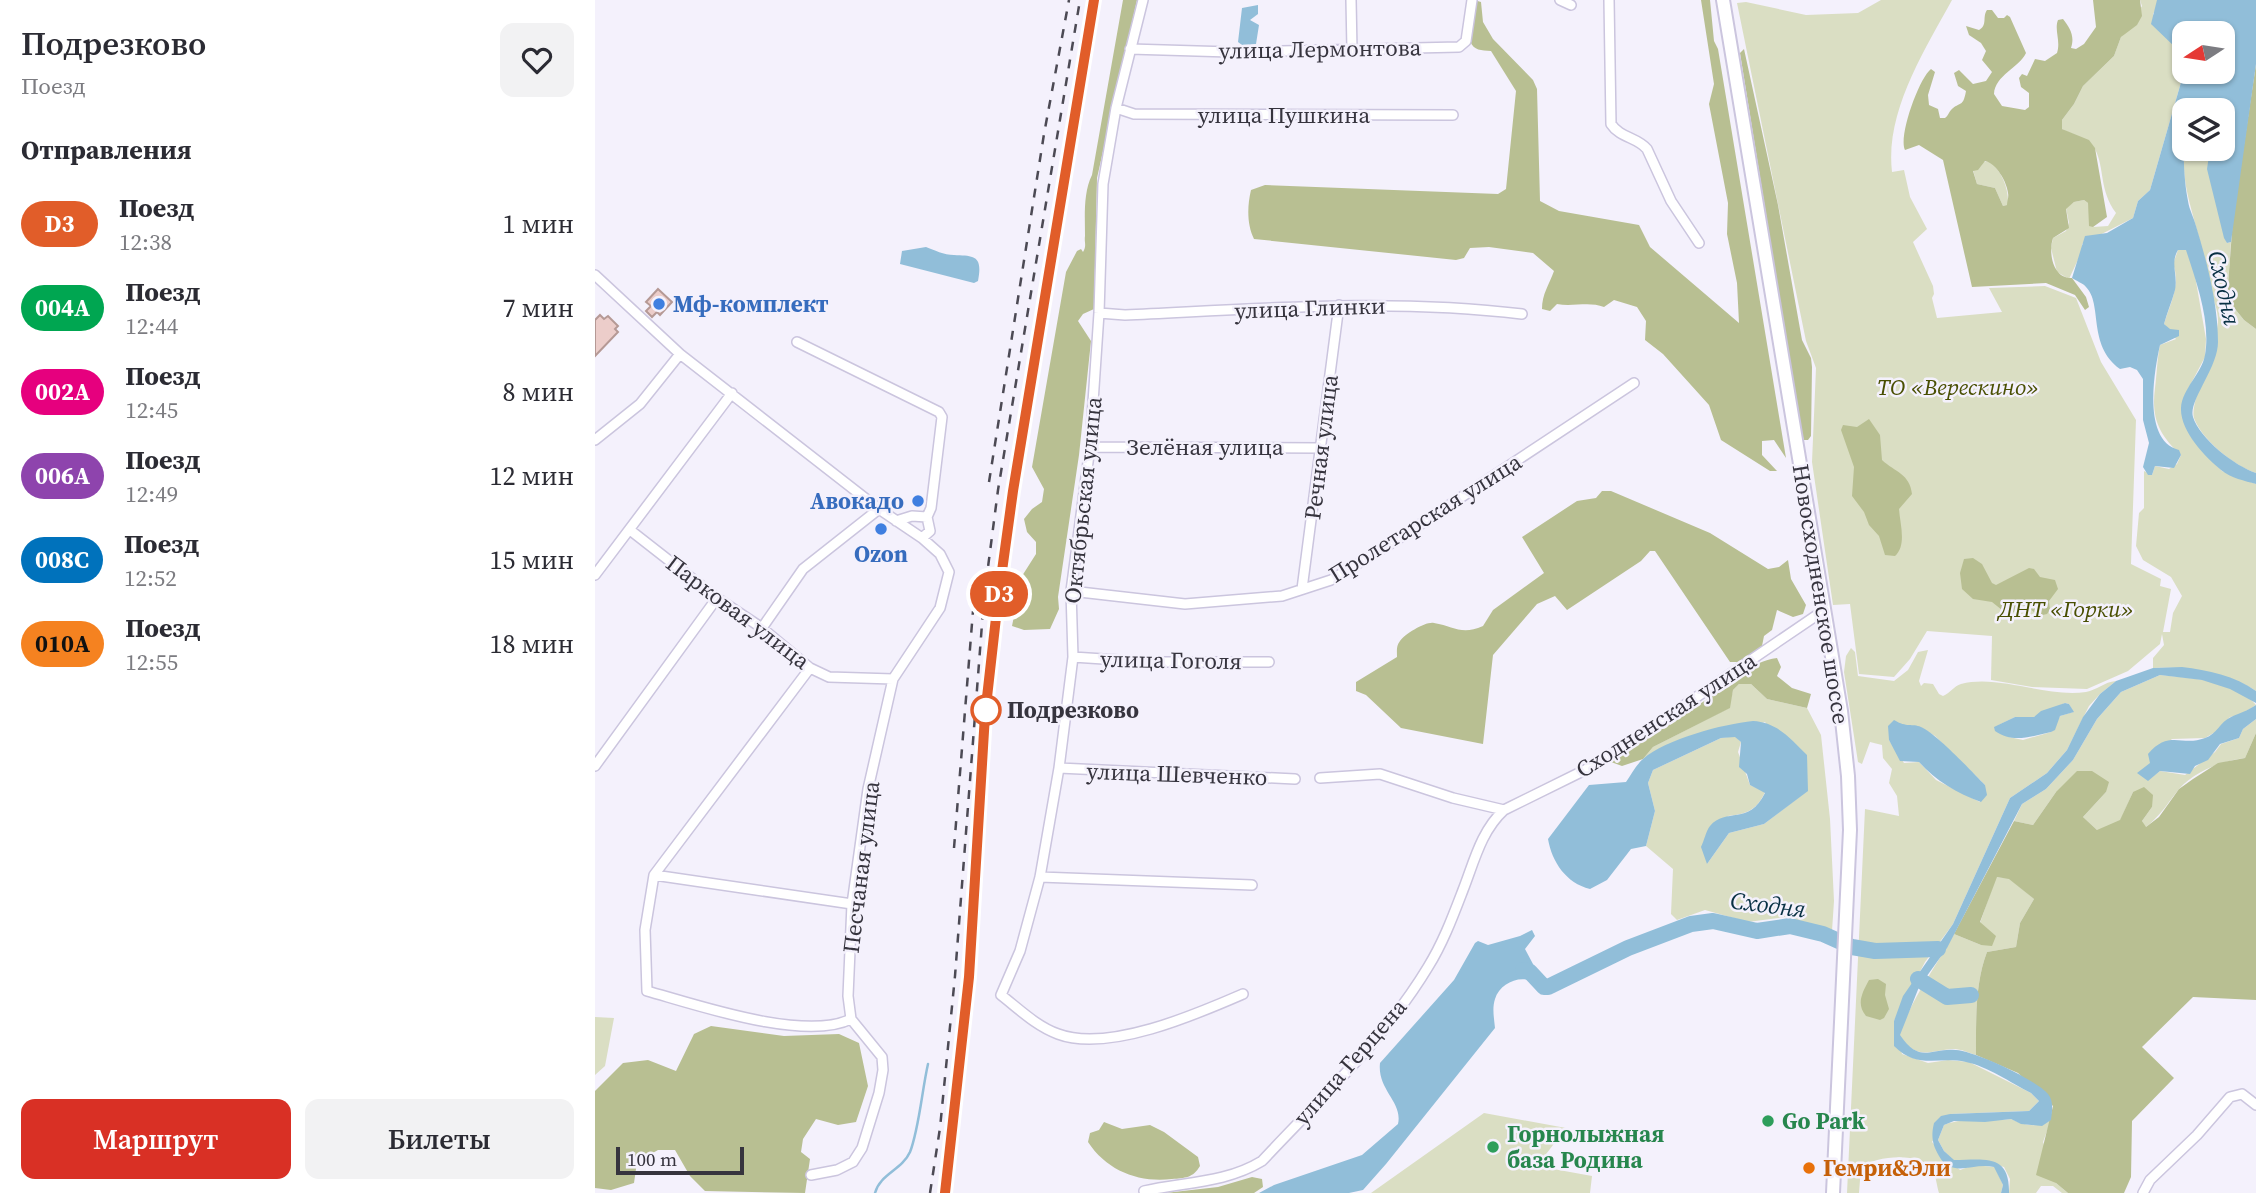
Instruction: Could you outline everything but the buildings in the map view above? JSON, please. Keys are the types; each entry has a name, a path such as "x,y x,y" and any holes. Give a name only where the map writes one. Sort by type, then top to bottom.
{"main road":[{"name":"Новосходненское шоссе","path":"1723,0 1840,711 1848,776 1850,830 1833,1193"}],"street":[{"name":"Октябрьская улица","path":"1143,0 1116,108 1103,184 1099,313 1090,447 1071,591 1073,657 1059,768 1040,877 1020,951 1001,995 1038,1024 1060,1035 1104,1038 1159,1027 1243,994"},
{"path":"1351,0 1352,50"},
{"name":"улица Лермонтова","path":"1130,48 1230,52 1464,45 1472,0"},
{"path":"1560,0 1571,5"},
{"path":"1609,0 1611,124 1620,134 1647,149 1671,201 1699,243"},
{"name":"улица Пушкина","path":"1116,108 1134,114 1453,115"},
{"path":"595,275 680,354 879,509 922,538 930,531 927,517 931,508 941,417 939,412 797,342"},
{"name":"улица Глинки","path":"1099,313 1125,316 1339,305 1452,307 1522,314"},
{"name":"Речная улица","path":"1302,589 1339,305"},
{"path":"595,440 640,404 680,354"},
{"name":"Пролетарская улица","path":"1071,591 1185,604 1282,596 1331,580 1635,383"},
{"path":"595,575 732,393"},
{"name":"Зелёная улица","path":"1090,447 1321,447"},
{"path":"762,628 803,569 879,509"},
{"path":"896,521 912,516 927,517"},
{"name":"Парковая улица","path":"630,530 717,598 762,628 810,668 829,677 893,679"},
{"name":"Песчаная улица","path":"851,1019 848,996 852,904 868,789 893,679 940,608 949,572 940,554 922,538"},
{"path":"595,766 717,598"},
{"name":"Сходненская улица","path":"1504,810 1585,770 1626,745 1823,611"},
{"name":"улица Гоголя","path":"1073,657 1149,662 1269,662"},
{"path":"810,668 654,875 645,930 647,991 757,1020 828,1027 851,1019 882,1057 879,1093 862,1148 853,1162 837,1170 811,1175"},
{"name":"улица Шевченко","path":"1059,768 1295,779"},
{"path":"1320,778 1380,774 1453,798 1504,810"},
{"name":"улица Герцена","path":"1144,1191 1176,1184 1217,1181 1245,1172 1262,1161 1379,1036 1427,970 1455,910 1482,840 1494,819 1504,810"},
{"path":"654,875 852,904"},
{"path":"1040,877 1252,885"},
{"path":"2143,1193 2150,1180 2197,1135 2230,1097 2242,1094 2256,1105"}],"green space":[{"path":"1123,0 1137,0 1097,178 1094,309 1083,314 1078,321 1091,341 1079,455 1058,597 1059,609 1050,629 1024,630 1012,626 1022,576 1036,554 1036,542 1027,532 1024,519 1042,502 1044,489 1032,467 1066,272 1077,251 1081,249 1083,252 1085,248 1086,197"},
{"path":"1474,0 1481,2 1483,22 1493,39 1533,80 1537,89 1540,201 1559,211 1639,225 1650,247 1739,323 1737,283 1727,234 1728,203 1709,104 1714,84 1701,0 1710,0 1714,41 1718,49 1786,458 1774,440 1762,441 1762,455 1777,471 1770,471 1721,440 1709,405 1663,354 1645,340 1646,321 1637,307 1614,300 1604,307 1593,304 1557,304 1550,311 1542,309 1544,294 1554,271 1533,253 1489,247 1470,248 1464,258 1456,260 1254,239 1248,209 1251,190 1265,185 1498,194 1506,189 1516,91 1491,51 1476,48 1470,41"},
{"name":"ДНТ «Горки»","path":"1881,0 1952,0 1909,83 1894,127 1891,149 1892,172 1904,170 1910,197 1927,229 1913,242 1933,286 1932,298 1937,318 2002,312 1989,288 2045,286 2076,298 2101,362 2136,420 2131,564 2161,579 2160,586 2171,589 2163,632 2170,632 2173,613 2182,596 2171,577 2143,560 2136,546 2139,513 2144,508 2144,471 2152,475 2155,466 2169,469 2177,464 2181,455 2158,425 2154,399 2160,345 2176,339 2164,324 2175,286 2173,264 2178,250 2187,250 2194,270 2206,339 2205,357 2187,391 2193,440 2222,471 2256,484 2256,691 2220,675 2179,668 2153,668 2153,658 2164,645 2162,634 2160,644 2128,671 2087,689 2032,687 1991,680 1992,636 1927,631 1910,659 1894,677 1859,674 1850,604 1833,605 1812,462 1816,368 1806,341 1737,3 1746,2 1806,15 1858,13"},
{"path":"2093,0 2140,0 2142,16 2137,25 2121,37 2114,56 2083,86 2062,120 2062,129 2089,140 2095,148 2107,217 2093,227 2089,226 2088,203 2084,200 2074,202 2066,209 2069,228 2053,238 2052,258 2056,270 2072,278 2086,297 2089,307 2085,310 2075,295 2046,283 1972,287 1943,160 1919,145 1905,150 1904,133 1921,84 1931,69 1935,72 1928,95 1929,105 1938,109 1940,118 1945,118 1962,102 1966,91 1958,86 1954,73 1959,70 1973,84 1986,81 1992,72 1982,60 1986,51 1981,43 1969,35 1966,26 1979,30 1983,26 1987,10 1992,10 1998,18 2007,15 2010,17 2026,53 1998,82 1994,94 2002,106 2025,110 2029,107 2029,93 2021,87 2019,78 2022,74 2027,76 2035,59 2045,61 2057,53 2058,20 2063,19 2068,26 2072,36 2071,48 2076,49 2084,44 2096,27","holes":["1985,161 1989,162 2006,184 2007,205 2003,206 1995,188 1977,184 1973,171 1978,170"]},
{"path":"2140,0 2157,0 2153,14 2172,42 2172,84 2181,84 2177,98 2172,98 2172,114 2150,190 2138,201 2133,218 2082,244 2082,251 2069,279 2057,272 2051,248 2053,238 2066,231 2069,223 2066,208 2074,202 2084,200 2088,203 2093,227 2108,226 2116,213 2107,196 2095,149 2085,139 2062,129 2062,120 2083,86 2114,56 2121,37 2142,6"},
{"path":"1744,49 1778,205 1802,340 1811,358 1811,436 1808,440 1804,440 1801,431 1740,53"},
{"path":"2256,64 2256,329 2244,320 2227,299 2233,218"},
{"path":"1989,161 2004,181 2008,205 2003,206 1995,188 1977,184 1973,170 1981,166 1982,162"},
{"path":"2184,161 2212,161 2227,243 2231,242 2227,299 2244,320 2256,329 2256,473 2238,465 2220,451 2204,435 2194,418 2196,400 2218,320 2186,188"},
{"path":"1869,419 1880,435 1882,460 1905,478 1911,487 1912,494 1899,509 1902,540 1895,556 1885,555 1879,536 1869,525 1864,512 1852,496 1854,467 1841,430 1843,425 1857,427"},
{"path":"1602,491 1611,491 1710,533 1768,569 1779,567 1788,560 1791,579 1806,605 1803,614 1793,617 1777,610 1772,630 1764,636 1762,646 1740,662 1730,662 1655,551 1650,551 1641,561 1567,610 1555,596 1537,604 1493,655 1483,744 1401,728 1366,695 1356,691 1356,682 1397,657 1400,641 1421,626 1434,623 1469,630 1483,626 1493,610 1544,573 1522,537 1577,501 1596,498"},
{"path":"1973,558 1982,564 1992,583 1996,585 2029,568 2034,569 2040,577 2055,580 2058,589 2049,601 2050,610 2047,614 2038,616 2022,606 2007,614 1992,602 1973,599 1962,589 1960,573 1964,559"},
{"path":"1851,648 1855,652 1858,676 1894,681 1908,670 1918,652 1928,650 1919,681 1921,686 1924,683 1933,684 1943,696 1959,685 1976,682 2071,693 2090,691 2116,681 2089,706 2067,750 2047,773 2010,798 1953,924 1925,962 1894,1021 1902,1054 1928,1063 1948,1060 1969,1062 2031,1093 2039,1101 2029,1111 1950,1114 1932,1142 1960,1170 1974,1165 1995,1167 2003,1185 2001,1193 1939,1193 1934,1173 1927,1165 1919,1160 1899,1157 1877,1160 1861,1167 1859,1193 1847,1193 1865,809 1899,816 1897,796 1889,783 1892,769 1883,758 1882,745 1870,742 1862,764 1858,762 1844,672 1846,656","holes":["2065,703 2069,704 2073,712 2060,716 2051,732 2023,740 2009,737 1999,725 2015,717 2034,717","1903,726 1922,728 1935,736 1980,780 1985,785 1980,802 1936,780 1919,762 1904,763 1889,740 1890,735"]},
{"path":"1777,658 1781,667 1777,676 1792,688 1811,694 1807,708 1767,699 1751,684 1739,684 1733,690 1730,708 1653,747 1643,759 1622,766 1611,762 1751,668"},
{"path":"2160,675 2225,685 2237,690 2256,705 2240,715 2230,717 2217,731 2205,738 2172,739 2150,758 2151,763 2144,769 2151,778 2160,771 2185,775 2215,752 2221,744 2239,738 2243,729 2256,719 2256,733 2245,758 2218,764 2193,777 2145,828 2142,821 2152,807 2133,792 2120,821 2098,831 2083,817 2106,792 2056,792 2033,825 2014,821 2022,804 2046,789 2073,760 2097,719 2121,692"},
{"path":"1739,684 1751,684 1767,699 1807,708 1821,735 1830,819 1834,901 1832,931 1785,917 1748,922 1705,910 1677,920 1671,914 1673,869 1646,846 1655,811 1648,783 1653,770 1721,738 1735,736 1741,742 1738,752 1750,785 1765,792 1751,810 1728,816 1707,864 1729,833 1764,824 1807,791 1765,722 1643,759 1653,747 1729,708 1733,690"},
{"path":"2256,733 2256,1000 2193,997 2142,1047 2174,1078 2132,1121 2131,1177 2124,1193 2068,1193 2056,1183 2036,1175 2053,1106 2018,1073 1976,1055 1978,989 1987,952 2016,947 2020,923 2034,899 2009,879 1997,877 1980,922 1996,936 1992,946 1981,945 1954,934 2014,821 2033,825 2056,792 2077,771 2092,771 2109,782 2106,792 2083,817 2097,830 2120,820 2133,792 2144,787 2153,795 2152,807 2142,821 2146,827 2159,817 2179,789 2193,779 2218,763 2245,758"},
{"path":"1996,877 2009,878 2034,899 2020,923 2016,947 1987,952 1978,989 1976,1055 1954,1049 1918,1052 1899,1035 1905,1021 1917,995 1954,934 1981,945 1995,936 1980,923"},
{"path":"1878,979 1886,984 1885,995 1889,1009 1880,1020 1866,1016 1861,1007 1862,994 1869,980"},
{"path":"595,1017 614,1018 605,1066 595,1075"},
{"path":"711,1026 784,1036 839,1034 859,1043 868,1086 856,1122 838,1125 816,1119 803,1139 801,1152 810,1159 805,1193 705,1191 690,1176 675,1150 658,1150 637,1162 634,1183 611,1190 595,1188 595,1091 623,1063 648,1060 676,1071 694,1034"},
{"name":"Горнолыжная база Родина","path":"1484,1113 1566,1128 1537,1166 1592,1176 1590,1193 1371,1193"},
{"path":"2011,1119 2031,1125 2051,1120 2043,1142 2056,1183 2068,1193 2062,1193 2053,1186 2041,1186 2036,1193 2009,1193 2010,1179 2004,1167 1979,1160 1954,1161 1938,1140 1944,1125 1968,1120"},
{"path":"1104,1122 1122,1129 1150,1125 1198,1157 1200,1166 1185,1178 1160,1180 1136,1177 1114,1168 1104,1161 1088,1142 1090,1133 1099,1130"},
{"path":"1252,1177 1262,1179 1263,1187 1254,1193 1165,1193 1218,1187"}],"water":[{"path":"2157,0 2256,0 2256,64 2231,242 2227,243 2224,238 2207,169 2208,161 2235,161 2235,98 2177,98 2181,84 2235,84 2235,21 2172,21 2172,44 2151,24"},
{"path":"1258,5 1258,14 1250,20 1259,25 1256,44 1242,45 1238,42 1242,8"},
{"path":"2172,114 2172,161 2184,161 2188,201 2211,283 2216,313 2217,352 2195,402 2193,417 2203,434 2219,451 2256,473 2256,484 2229,475 2215,465 2195,443 2182,417 2182,401 2203,362 2206,342 2201,301 2186,250 2178,250 2176,255 2175,290 2164,324 2170,329 2179,330 2179,336 2160,345 2153,404 2160,434 2167,444 2179,450 2181,455 2174,468 2155,466 2152,475 2148,475 2143,467 2149,443 2143,420 2143,379 2137,370 2130,367 2120,369 2110,359 2099,337 2091,294 2085,286 2072,278 2085,236 2107,233 2133,218 2138,201 2150,190"},
{"path":"926,247 947,254 972,257 979,266 978,281 974,283 900,264 902,251"},
{"path":"2182,667 2239,681 2256,691 2256,703 2230,689 2202,680 2160,675 2121,692 2097,719 2073,760 2046,789 2022,804 1947,948 1919,987 1900,1035 1914,1050 1920,1052 1956,1050 1990,1061 2032,1081 2050,1097 2051,1120 2042,1126 2021,1124 2011,1119 1954,1121 1944,1125 1938,1140 1944,1151 1954,1160 1985,1160 2000,1165 2008,1180 2009,1193 2001,1193 2003,1185 1994,1167 1957,1168 1944,1163 1932,1136 1934,1123 1941,1116 1950,1114 2029,1111 2039,1101 2031,1093 1974,1064 1911,1058 1894,1046 1894,1021 1903,996 1953,924 2010,798 2047,773 2067,750 2083,717 2100,694 2116,681 2153,668"},
{"path":"2069,704 2074,712 2060,716 2055,730 2051,732 2016,738 1995,731 1994,727 2015,717 2034,717 2041,711"},
{"path":"2256,705 2256,719 2243,729 2239,738 2220,744 2208,760 2195,766 2190,774 2160,771 2148,781 2137,773 2150,763 2148,754 2163,742 2205,738 2213,734 2227,719"},
{"path":"1894,720 1921,727 1945,745 1985,785 1987,795 1981,802 1947,786 1919,762 1900,761 1889,740 1888,726"},
{"path":"1753,721 1776,728 1807,755 1808,791 1764,824 1729,833 1707,864 1701,847 1710,826 1723,817 1752,809 1765,793 1750,785 1747,774 1739,767 1741,742 1735,737 1721,738 1653,770 1648,783 1655,811 1646,846 1631,849 1607,880 1590,889 1567,877 1553,856 1548,839 1589,785 1626,782 1643,759 1666,745 1711,729"},
{"path":"1532,930 1535,936 1525,949 1542,981 1537,984 1519,979 1502,988 1494,1002 1495,1028 1363,1190 1349,1193 1259,1193 1274,1185 1362,1155 1398,1124 1397,1109 1382,1081 1380,1063 1454,980 1475,943 1478,941 1488,945"}],"waterway":[{"name":"Сходня","path":"1523,970 1530,972 1544,987 1548,987 1628,948 1691,924 1713,921 1757,931 1790,926 1823,934 1852,947 1875,951 1938,949"},
{"path":"1918,979 1947,997 1971,995"},
{"path":"875,1193 881,1181 902,1163 910,1152 928,1064"}],"railway":[{"path":"989,482 1044,134 1069,0"},
{"path":"930,1193 940,1128 955,976 984,598 998,490 1080,0"},
{"path":"945,1193 969,977 985,715 998,599 1013,491 1094,0"},
{"path":"954,848 973,611"}],"train":[{"name":"D3","path":"945,1193 969,977 985,715 998,600 1013,491 1094,0"}],"place":[{"name":"Мф-комплект","path":"659,304"},
{"name":"Авокадо","path":"918,501"},
{"name":"Ozon","path":"881,529"},
{"name":"Подрезково","path":"986,710"},
{"name":"Go Park","path":"1768,1121"},
{"name":"Горнолыжная база Родина","path":"1493,1147"},
{"name":"Гемри&Эли","path":"1809,1168"}],"park label":[{"name":"ТО «Верескино»","path":"1958,387"}]}
